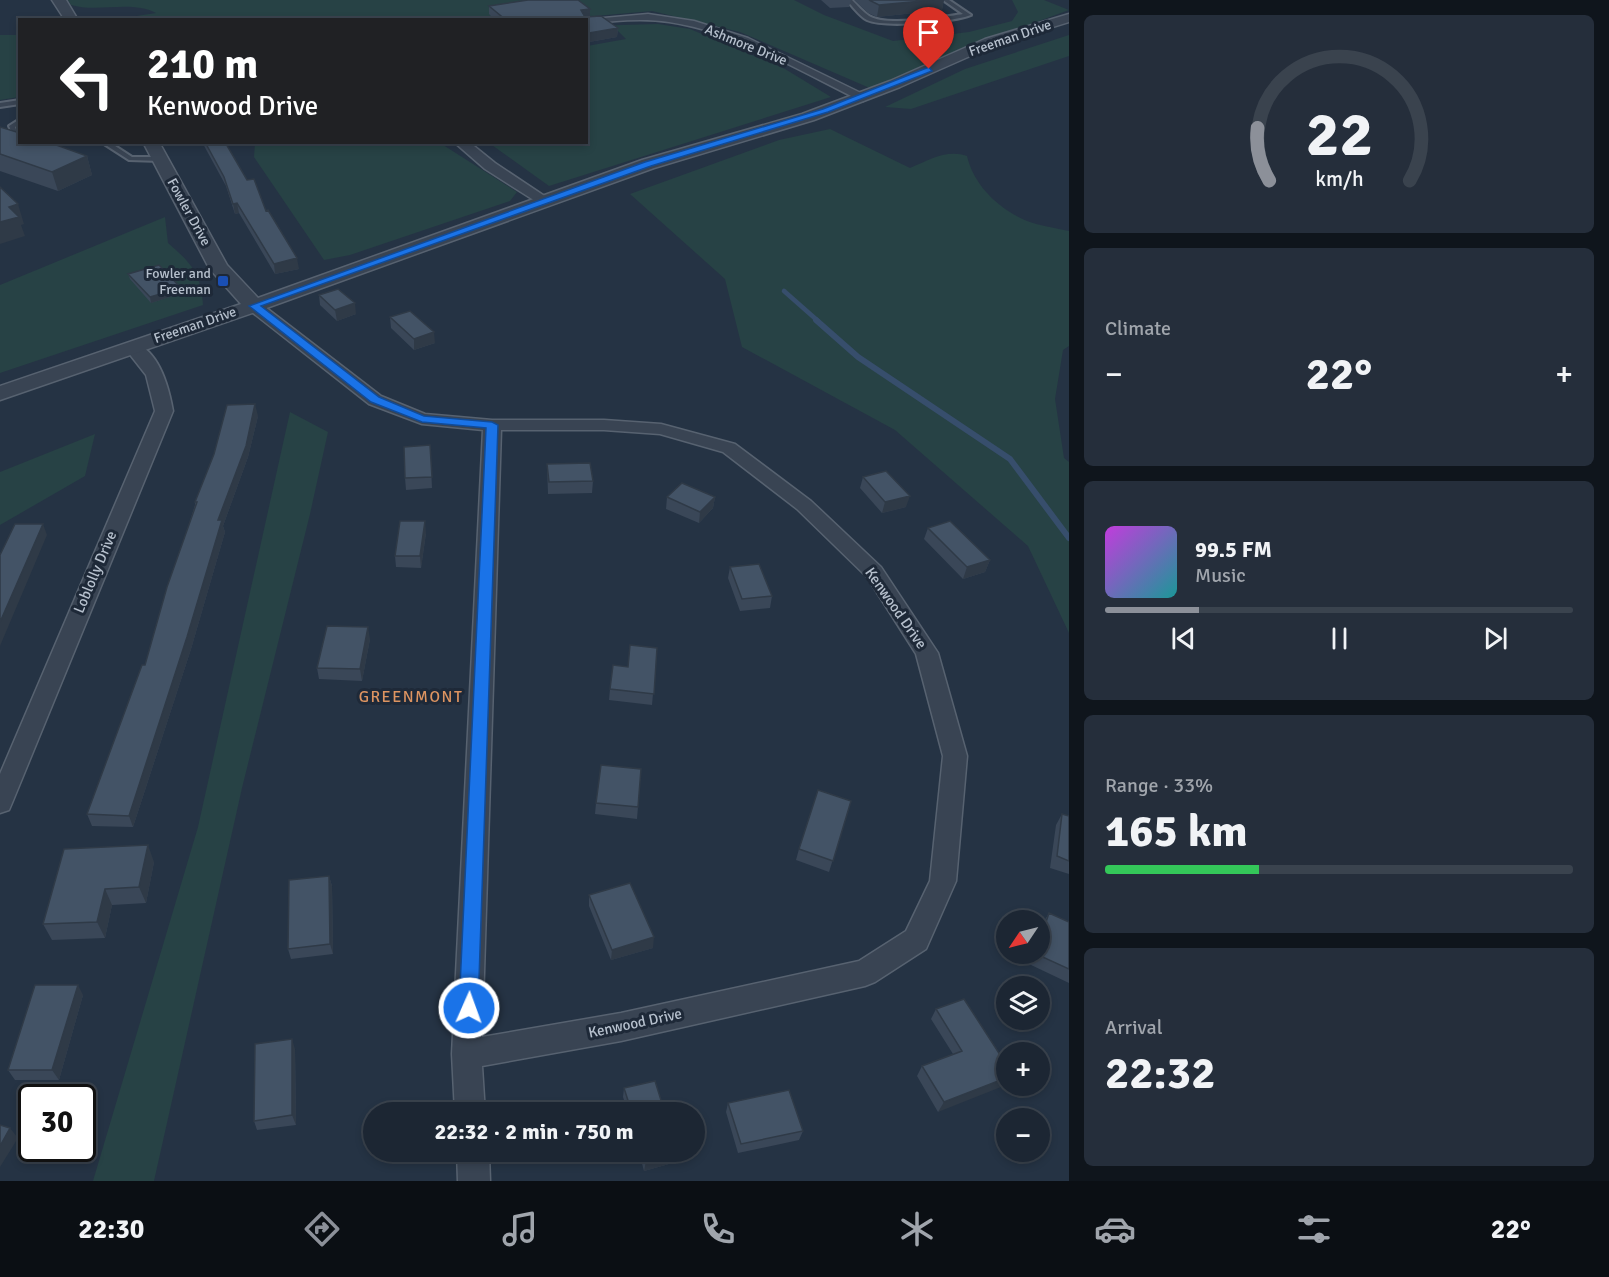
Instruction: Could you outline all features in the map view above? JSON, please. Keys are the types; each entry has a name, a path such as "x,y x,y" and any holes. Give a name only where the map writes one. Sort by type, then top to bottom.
{"street":[{"path":"59,0 71,18"},
{"name":"Freeman Drive","path":"0,393 254,306 648,164 799,119 863,97 990,42 1069,18"},
{"name":"Ashmore Drive","path":"588,21 668,19 709,28 747,42 863,97"},
{"name":"Fowler Drive","path":"152,144 219,268 254,306"},
{"path":"462,144 490,166 546,201"},
{"name":"Kenwood Drive","path":"254,306 375,400 422,419 492,425 604,425 661,429 729,448 804,505 874,572 927,653 955,756 943,881 916,939 865,973 621,1027 467,1054"},
{"name":"Loblolly Drive","path":"0,803 113,528 154,440 164,411 160,388 148,361 132,347"},
{"path":"469,1102 467,1054 492,425"},
{"path":"473,1162 474,1181"}],"lane":[{"path":"849,0 869,19 886,21 938,19 968,15 946,0"},
{"path":"0,105 18,102"},
{"path":"18,122 12,126 18,138"},
{"path":"107,144 130,159 160,159"}],"green space":[{"path":"68,0 794,0 824,15 893,41 969,32 1012,21 1018,12 1012,0 1044,0 1069,10 971,46 872,89 740,32 652,11 572,18 124,18 156,13 136,7 92,8 71,5"},
{"path":"658,24 690,29 785,69 831,97 549,186 490,144 588,144 588,46 626,39 618,31 588,26"},
{"path":"0,35 18,35 18,97 0,100"},
{"path":"1069,35 1069,56 911,109 885,107 965,69"},
{"path":"830,129 910,168 945,155 967,156 970,167 982,187 1007,210 1032,223 1069,231 1069,346 1063,350 1055,399 1064,458 1069,462 1069,633 1028,546 895,430 742,347 725,279 630,194 779,140"},
{"path":"255,144 442,144 517,192 510,201 350,255 324,260 254,157"},
{"path":"165,217 168,243 189,263 197,277 203,305 0,373 0,285"},
{"path":"290,412 328,432 242,788 154,1181 93,1181 198,827"},
{"path":"95,434 85,476 0,525 0,472"}],"building":[{"path":"528,0 578,0 590,9 581,10 585,17 601,16 618,28 589,33 588,18 504,18 489,6"},
{"path":"869,0 933,0 879,5"},
{"path":"0,127 18,132 18,144 54,144 87,156 52,172 0,154"},
{"path":"206,144 226,144 247,180 254,179 266,211 268,210 297,258 274,264 237,203 233,204 224,177"},
{"path":"0,187 18,204 9,207 19,217 0,222"},
{"path":"159,265 181,288 150,297 128,274"},
{"path":"338,289 355,303 335,310 319,295"},
{"path":"410,311 434,332 414,339 390,317"},
{"path":"255,404 246,446 218,520 222,520 187,637 129,816 87,814 142,665 145,665 167,587 197,502 195,502 214,454 227,405"},
{"path":"430,445 432,477 405,478 404,447"},
{"path":"590,463 593,481 549,482 547,464"},
{"path":"886,471 910,496 885,502 863,477"},
{"path":"682,483 715,497 700,512 667,497"},
{"path":"400,521 425,521 420,556 395,556"},
{"path":"950,521 990,560 967,567 928,528"},
{"path":"15,524 43,524 0,622 0,555"},
{"path":"759,564 772,596 742,599 730,567"},
{"path":"327,626 368,627 360,669 317,668"},
{"path":"630,645 657,648 654,694 610,689 613,665 628,667"},
{"path":"601,765 641,769 638,807 596,803"},
{"path":"818,790 851,801 833,861 799,849"},
{"path":"1062,814 1069,816 1069,861 1057,856"},
{"path":"148,845 139,887 105,889 97,922 43,924 64,849"},
{"path":"329,876 330,944 288,949 289,880"},
{"path":"630,883 654,937 612,950 589,895"},
{"path":"1050,913 1069,922 1069,969 1050,960"},
{"path":"35,985 78,985 52,1070 8,1070"},
{"path":"964,999 996,1049 996,1082 944,1102 922,1066 962,1051 936,1009"},
{"path":"292,1039 292,1115 254,1121 255,1044"},
{"path":"655,1081 662,1102 628,1102 624,1088"},
{"path":"789,1090 803,1131 741,1144 728,1103"},
{"path":"0,1125 10,1128 0,1146"}],"waterway":[{"path":"784,291 818,321"},
{"path":"816,320 858,357 1010,459 1069,538"}],"place":[{"name":"Fowler and Freeman","path":"223,281"}],"district":[{"name":"GREENMONT","path":"411,697"}],"route":[{"path":"469,1008 492,425 422,419 375,400 254,306 648,164 826,110 929,69"}]}
